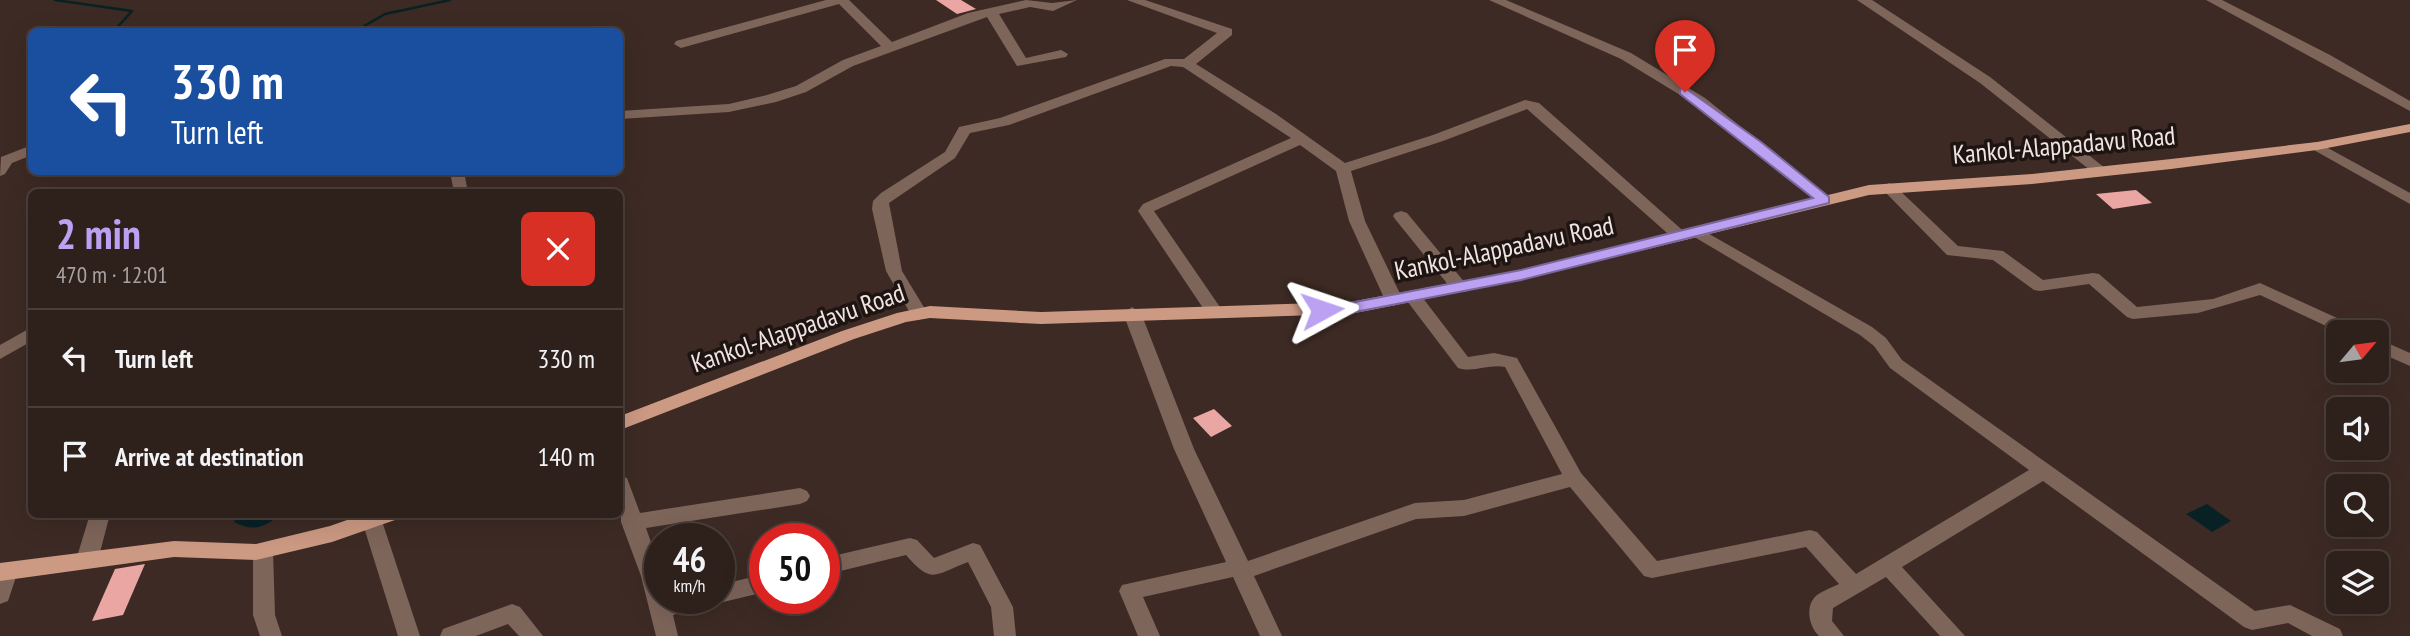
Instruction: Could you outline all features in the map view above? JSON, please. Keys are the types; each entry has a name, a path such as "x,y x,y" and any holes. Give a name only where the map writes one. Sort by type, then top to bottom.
{"main road":[{"name":"Kankol-Alappadavu Road","path":"623,422 848,335 919,314 961,313 1041,318 1350,308 1461,288 1824,200 1889,188 2032,179 2317,146 2410,128"},
{"path":"3,572 174,549 263,551 368,519"}],"street":[{"path":"681,44 841,0 890,47"},
{"path":"623,115 729,108 771,99 801,89 836,68 973,16 1030,4 1053,7 1071,0"},
{"path":"1133,0 1227,32 1188,63"},
{"path":"1495,0 1637,62 1700,101 1824,200"},
{"path":"1863,0 1917,30 2100,171"},
{"path":"2212,0 2325,58 2410,107"},
{"path":"991,12 1022,63 1061,54"},
{"path":"919,314 894,271 880,209 881,201 950,155 960,142 964,130 1004,122 1170,62 1188,63 1343,169 1357,221 1404,298 1464,364 1494,359 1510,362 1574,478 1652,570 1810,538 1853,586"},
{"path":"1343,169 1438,138 1525,104 1534,106 1689,234 1866,331 1880,342 1896,365 2252,621 2290,614 2332,636"},
{"path":"1215,313 1146,211 1302,139"},
{"path":"2317,146 2410,199"},
{"path":"0,171 6,160 28,151"},
{"path":"1889,188 1953,251 1997,255 2040,286 2093,278 2133,313 2193,311 2231,302 2260,288 2328,320"},
{"path":"1401,216 1461,288"},
{"path":"1132,313 1184,449 1271,636"},
{"path":"0,353 28,336"},
{"path":"2389,350 2410,360"},
{"path":"1833,636 1821,624 1822,603 2045,470"},
{"path":"1149,636 1130,591 1241,569 1415,511 1464,508 1521,495 1574,478"},
{"path":"623,494 644,558"},
{"path":"631,522 800,496"},
{"path":"87,560 99,518"},
{"path":"368,519 409,636"},
{"path":"840,563 910,546 930,568 972,551 1002,607 1005,636"},
{"path":"263,551 264,615 271,636"},
{"path":"1888,566 1954,636"},
{"path":"0,595 3,572"},
{"path":"452,636 512,613 532,636"},
{"path":"663,614 667,636"}],"water":[{"path":"2207,504 2231,521 2212,532 2186,514"},
{"path":"236,518 276,518 263,526 253,528 234,522"}],"building":[{"path":"936,0 961,0 976,9 957,14"},
{"path":"2136,190 2152,203 2113,209 2096,194"},
{"path":"1214,409 1232,426 1211,437 1193,418"},
{"path":"145,564 123,615 92,621 115,569"}],"waterway":[{"path":"55,0 132,11 117,28"},
{"path":"361,28 385,14 450,0"}],"route":[{"path":"1322,310 1350,308 1521,275 1824,200 1685,92"}]}
